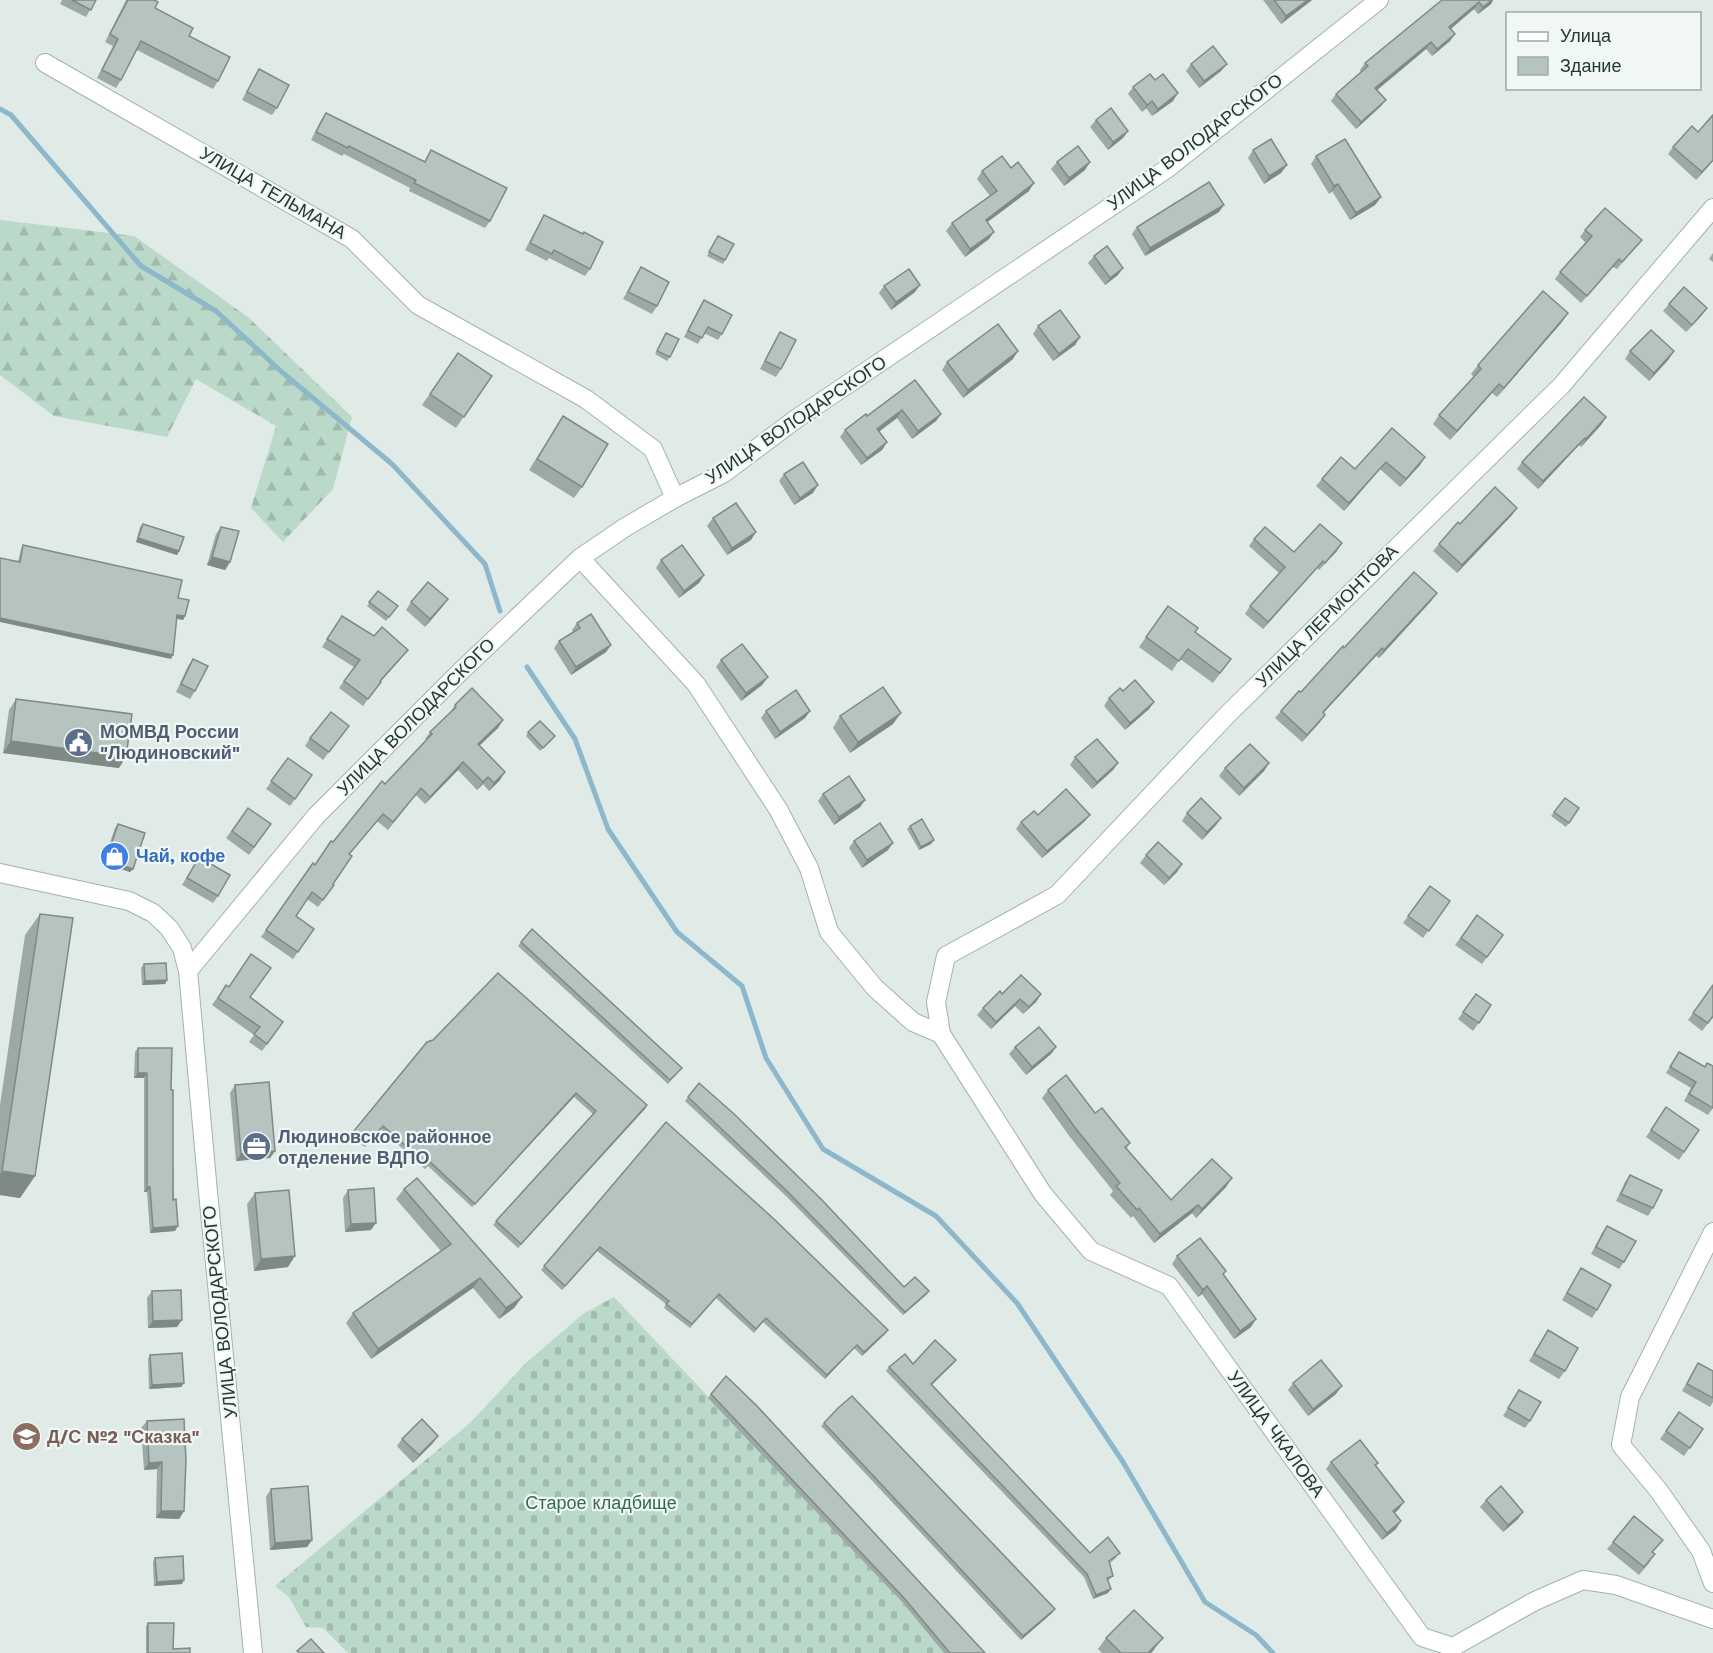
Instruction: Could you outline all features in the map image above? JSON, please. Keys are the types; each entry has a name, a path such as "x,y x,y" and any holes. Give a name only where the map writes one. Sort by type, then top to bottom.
{"street":[{"name":"УЛИЦА ВОЛОДАРСКОГО","path":"188,971 316,816 460,672 580,558 624,528 724,473 796,419 1168,168 1379,0"},
{"name":"УЛИЦА ТЕЛЬМАНА","path":"45,63 352,239 418,305 586,399 653,448 675,498"},
{"name":"УЛИЦА ЛЕРМОНТОВА","path":"936,1002 946,956 1057,895 1226,716 1562,386 1713,208"},
{"path":"580,558 696,684 778,809 809,868 829,932 875,988 914,1022 941,1034"},
{"name":"УЛИЦА ВОЛОДАРСКОГО","path":"0,873 129,901 153,913 169,928 182,948 188,971 254,1653"},
{"name":"УЛИЦА ЧКАЛОВА","path":"936,1002 941,1034 1043,1194 1091,1251 1169,1286 1422,1637 1453,1647 1535,1601 1584,1580 1616,1585 1713,1619"},
{"path":"1713,1232 1629,1397 1621,1445 1659,1491 1701,1551 1713,1583"}],"green space":[{"path":"0,220 134,236 248,317 352,417 333,489 283,542 251,508 276,426 196,379 167,437 54,416 0,375"},
{"name":"Старое кладбище","path":"614,1297 902,1602 944,1653 348,1653 323,1628 306,1627 289,1597 275,1586 470,1423 527,1362 583,1314"}],"building":[{"path":"72,0 96,0 91,10"},
{"path":"128,0 158,2 155,8 193,28 189,36 230,57 218,81 141,41 121,80 102,70 118,39 110,34"},
{"path":"1274,0 1308,0 1286,16"},
{"path":"1442,0 1492,0 1483,7 1479,2 1449,27 1455,34 1437,49 1431,42 1375,88 1386,100 1361,122 1336,94 1368,66 1365,63"},
{"path":"1213,46 1227,64 1204,81 1191,64"},
{"path":"259,69 289,85 277,108 247,92"},
{"path":"1150,74 1155,80 1163,74 1178,93 1158,109 1152,101 1147,105 1133,87"},
{"path":"1111,108 1128,131 1113,142 1096,120"},
{"path":"326,113 425,162 431,150 507,188 490,221 414,183 416,180 316,132"},
{"path":"1713,115 1713,160 1702,172 1673,147 1692,126 1698,132"},
{"path":"1271,139 1287,165 1269,176 1253,150"},
{"path":"1345,139 1381,197 1356,213 1338,184 1334,186 1316,156"},
{"path":"1078,146 1090,162 1069,178 1057,162"},
{"path":"1002,156 1011,168 1018,162 1034,183 986,220 994,232 970,249 952,223 997,191 982,171"},
{"path":"1209,182 1224,205 1150,248 1137,227"},
{"path":"1605,208 1642,240 1622,262 1619,259 1587,296 1560,272 1592,236 1585,230"},
{"path":"544,215 603,242 590,269 554,250 552,254 530,243"},
{"path":"718,236 734,244 725,260 709,252"},
{"path":"1107,246 1123,268 1110,278 1094,256"},
{"path":"641,267 669,282 657,306 628,292"},
{"path":"909,269 920,285 896,302 884,286"},
{"path":"1684,287 1707,308 1692,325 1669,304"},
{"path":"1543,291 1568,313 1504,388 1499,384 1457,431 1439,415 1481,369 1478,365"},
{"path":"704,300 732,315 722,334 708,327 702,338 688,331"},
{"path":"1060,310 1080,337 1059,354 1038,326"},
{"path":"998,324 1018,351 968,390 947,362"},
{"path":"1651,330 1674,351 1654,373 1630,351"},
{"path":"780,332 796,340 781,369 765,361"},
{"path":"666,333 679,339 670,357 657,351"},
{"path":"458,353 492,376 464,417 430,394"},
{"path":"915,380 941,414 918,431 902,410 877,429 887,442 867,458 845,430"},
{"path":"1584,397 1606,417 1543,481 1522,462"},
{"path":"563,416 608,444 582,487 537,459"},
{"path":"1392,428 1425,457 1406,479 1386,462 1349,503 1322,479 1341,457 1355,469"},
{"path":"803,462 818,485 800,498 784,474"},
{"path":"1495,487 1517,508 1462,565 1439,544 1458,522 1460,524"},
{"path":"736,503 756,532 732,548 713,518"},
{"path":"143,524 184,537 179,551 138,538"},
{"path":"1320,524 1342,543 1268,622 1250,606 1285,567 1254,539 1265,527 1294,552"},
{"path":"221,527 239,531 230,562 212,557"},
{"path":"23,545 182,580 178,598 189,600 185,616 177,615 173,655 0,618 0,558 20,562"},
{"path":"682,545 704,575 684,591 661,560"},
{"path":"1414,572 1437,593 1323,712 1325,715 1307,735 1281,711 1343,646 1344,648"},
{"path":"428,582 448,599 430,619 411,602"},
{"path":"378,591 398,606 389,617 369,602"},
{"path":"1168,606 1198,628 1195,632 1231,659 1220,673 1188,649 1179,661 1146,637"},
{"path":"591,614 611,645 576,667 559,641 580,628 577,623"},
{"path":"342,616 374,636 382,627 408,650 380,681 368,699 344,681 360,660 327,639"},
{"path":"742,644 768,677 746,693 721,660"},
{"path":"193,659 208,666 195,691 181,684"},
{"path":"1135,680 1154,702 1130,723 1109,698 1120,688 1123,691"},
{"path":"883,687 901,713 858,742 840,716"},
{"path":"472,688 503,720 478,744 505,772 494,783 488,777 483,782 463,762 430,797 421,788 393,822 383,814 349,854 352,856 323,900 312,892 296,916 314,929 298,952 266,930 313,863 315,865 331,841 333,842 382,781 385,784"},
{"path":"796,690 810,711 780,732 766,711"},
{"path":"16,699 132,714 126,757 11,741"},
{"path":"331,712 349,726 329,752 310,738"},
{"path":"540,721 555,736 543,748 528,732"},
{"path":"1097,739 1118,763 1097,782 1075,757"},
{"path":"1250,744 1269,763 1244,788 1225,768"},
{"path":"288,758 312,775 295,799 271,781"},
{"path":"849,776 865,800 839,817 823,794"},
{"path":"1066,789 1090,815 1047,851 1021,822 1034,811 1038,815"},
{"path":"1201,798 1221,818 1207,832 1187,813"},
{"path":"1565,798 1579,808 1569,823 1554,812"},
{"path":"248,808 271,824 254,847 232,831"},
{"path":"922,819 934,840 921,847 910,826"},
{"path":"880,823 893,843 867,860 854,841"},
{"path":"118,824 145,833 133,869 106,860"},
{"path":"1158,842 1182,864 1169,878 1146,855"},
{"path":"199,857 230,875 218,896 187,878"},
{"path":"1430,886 1450,901 1429,931 1408,916"},
{"path":"40,914 73,918 35,1176 2,1171"},
{"path":"1477,915 1503,935 1487,957 1461,938"},
{"path":"532,929 682,1068 670,1080 521,942"},
{"path":"251,954 271,968 250,997 283,1022 267,1044 254,1034 260,1027 218,998 226,985 229,987"},
{"path":"166,963 167,980 145,981 144,964"},
{"path":"498,973 647,1105 521,1244 496,1221 596,1111 576,1093 475,1204 430,1162 428,1165 383,1126 368,1143 353,1132 427,1042 433,1040"},
{"path":"1021,975 1041,994 1029,1007 1020,999 996,1022 983,1008 1000,991 1002,994"},
{"path":"1713,985 1713,1016 1708,1023 1693,1013"},
{"path":"1476,994 1491,1005 1479,1023 1463,1012"},
{"path":"1039,1027 1056,1047 1032,1067 1015,1047"},
{"path":"138,1048 172,1048 173,1200 176,1199 178,1226 153,1228 150,1187 147,1187 147,1073 138,1073"},
{"path":"1679,1052 1705,1067 1707,1063 1713,1066 1713,1108 1689,1094 1696,1082 1670,1067"},
{"path":"1066,1075 1095,1113 1102,1108 1130,1143 1125,1147 1171,1200 1212,1159 1232,1178 1202,1209 1198,1205 1160,1234 1139,1208 1137,1210 1116,1186 1120,1183 1048,1090"},
{"path":"269,1082 275,1151 241,1154 235,1085"},
{"path":"699,1083 821,1199 904,1287 915,1277 929,1291 905,1312 788,1192 688,1097"},
{"path":"1666,1107 1699,1130 1684,1152 1651,1130"},
{"path":"666,1122 775,1220 888,1330 864,1352 857,1345 827,1375 766,1318 756,1329 719,1294 692,1324 666,1304 669,1301 600,1247 565,1286 544,1266"},
{"path":"1630,1175 1662,1190 1653,1208 1621,1194"},
{"path":"417,1178 522,1297 506,1308 480,1278 378,1349 353,1313 451,1244 404,1189"},
{"path":"374,1188 376,1223 351,1224 348,1190"},
{"path":"289,1190 295,1256 261,1259 255,1193"},
{"path":"1607,1226 1636,1241 1624,1262 1596,1247"},
{"path":"1200,1238 1226,1271 1223,1274 1256,1319 1240,1331 1207,1286 1203,1290 1177,1256"},
{"path":"1581,1268 1611,1285 1597,1310 1567,1293"},
{"path":"181,1290 182,1320 153,1321 152,1291"},
{"path":"1548,1330 1578,1348 1565,1371 1534,1354"},
{"path":"935,1340 956,1360 931,1384 1090,1553 1108,1537 1120,1553 1109,1561 1113,1576 1107,1578 1111,1589 1096,1595 1087,1574 889,1367 905,1354 913,1364"},
{"path":"182,1353 184,1383 152,1385 150,1355"},
{"path":"1321,1360 1342,1386 1313,1409 1293,1383"},
{"path":"1698,1363 1713,1371 1713,1398 1687,1384"},
{"path":"726,1376 757,1406 985,1653 950,1653 904,1598 711,1394"},
{"path":"1519,1390 1541,1402 1530,1421 1508,1408"},
{"path":"852,1396 1055,1609 1023,1636 824,1423"},
{"path":"1679,1412 1703,1429 1690,1448 1666,1431"},
{"path":"184,1419 186,1460 184,1511 161,1511 162,1462 149,1463 147,1421"},
{"path":"422,1419 438,1436 419,1455 402,1439"},
{"path":"1360,1440 1378,1463 1375,1465 1404,1502 1393,1511 1401,1521 1387,1533 1331,1462"},
{"path":"308,1486 312,1540 275,1543 271,1489"},
{"path":"1501,1486 1523,1512 1508,1525 1486,1500"},
{"path":"1634,1516 1663,1540 1652,1552 1655,1554 1644,1567 1613,1542"},
{"path":"183,1556 184,1580 157,1582 155,1558"},
{"path":"1134,1610 1163,1638 1148,1653 1121,1653 1106,1638"},
{"path":"148,1623 174,1623 173,1649 190,1648 190,1653 148,1653"},
{"path":"311,1639 324,1653 297,1651"}],"waterway":[{"path":"0,109 11,115 141,266 216,311 283,373 392,464 485,564 500,611"},
{"path":"527,667 575,739 608,829 677,932 742,986 766,1058 823,1149 936,1216 1017,1303 1123,1462 1205,1602 1256,1635 1273,1653"}],"place":[{"name":"МОМВД России \"Людиновский\"","path":"79,742"},
{"name":"Чай, кофе","path":"115,856"},
{"name":"Людиновское районное отделение ВДПО","path":"257,1147"},
{"name":"Д/С №2 \"Сказка\"","path":"26,1437"}]}
